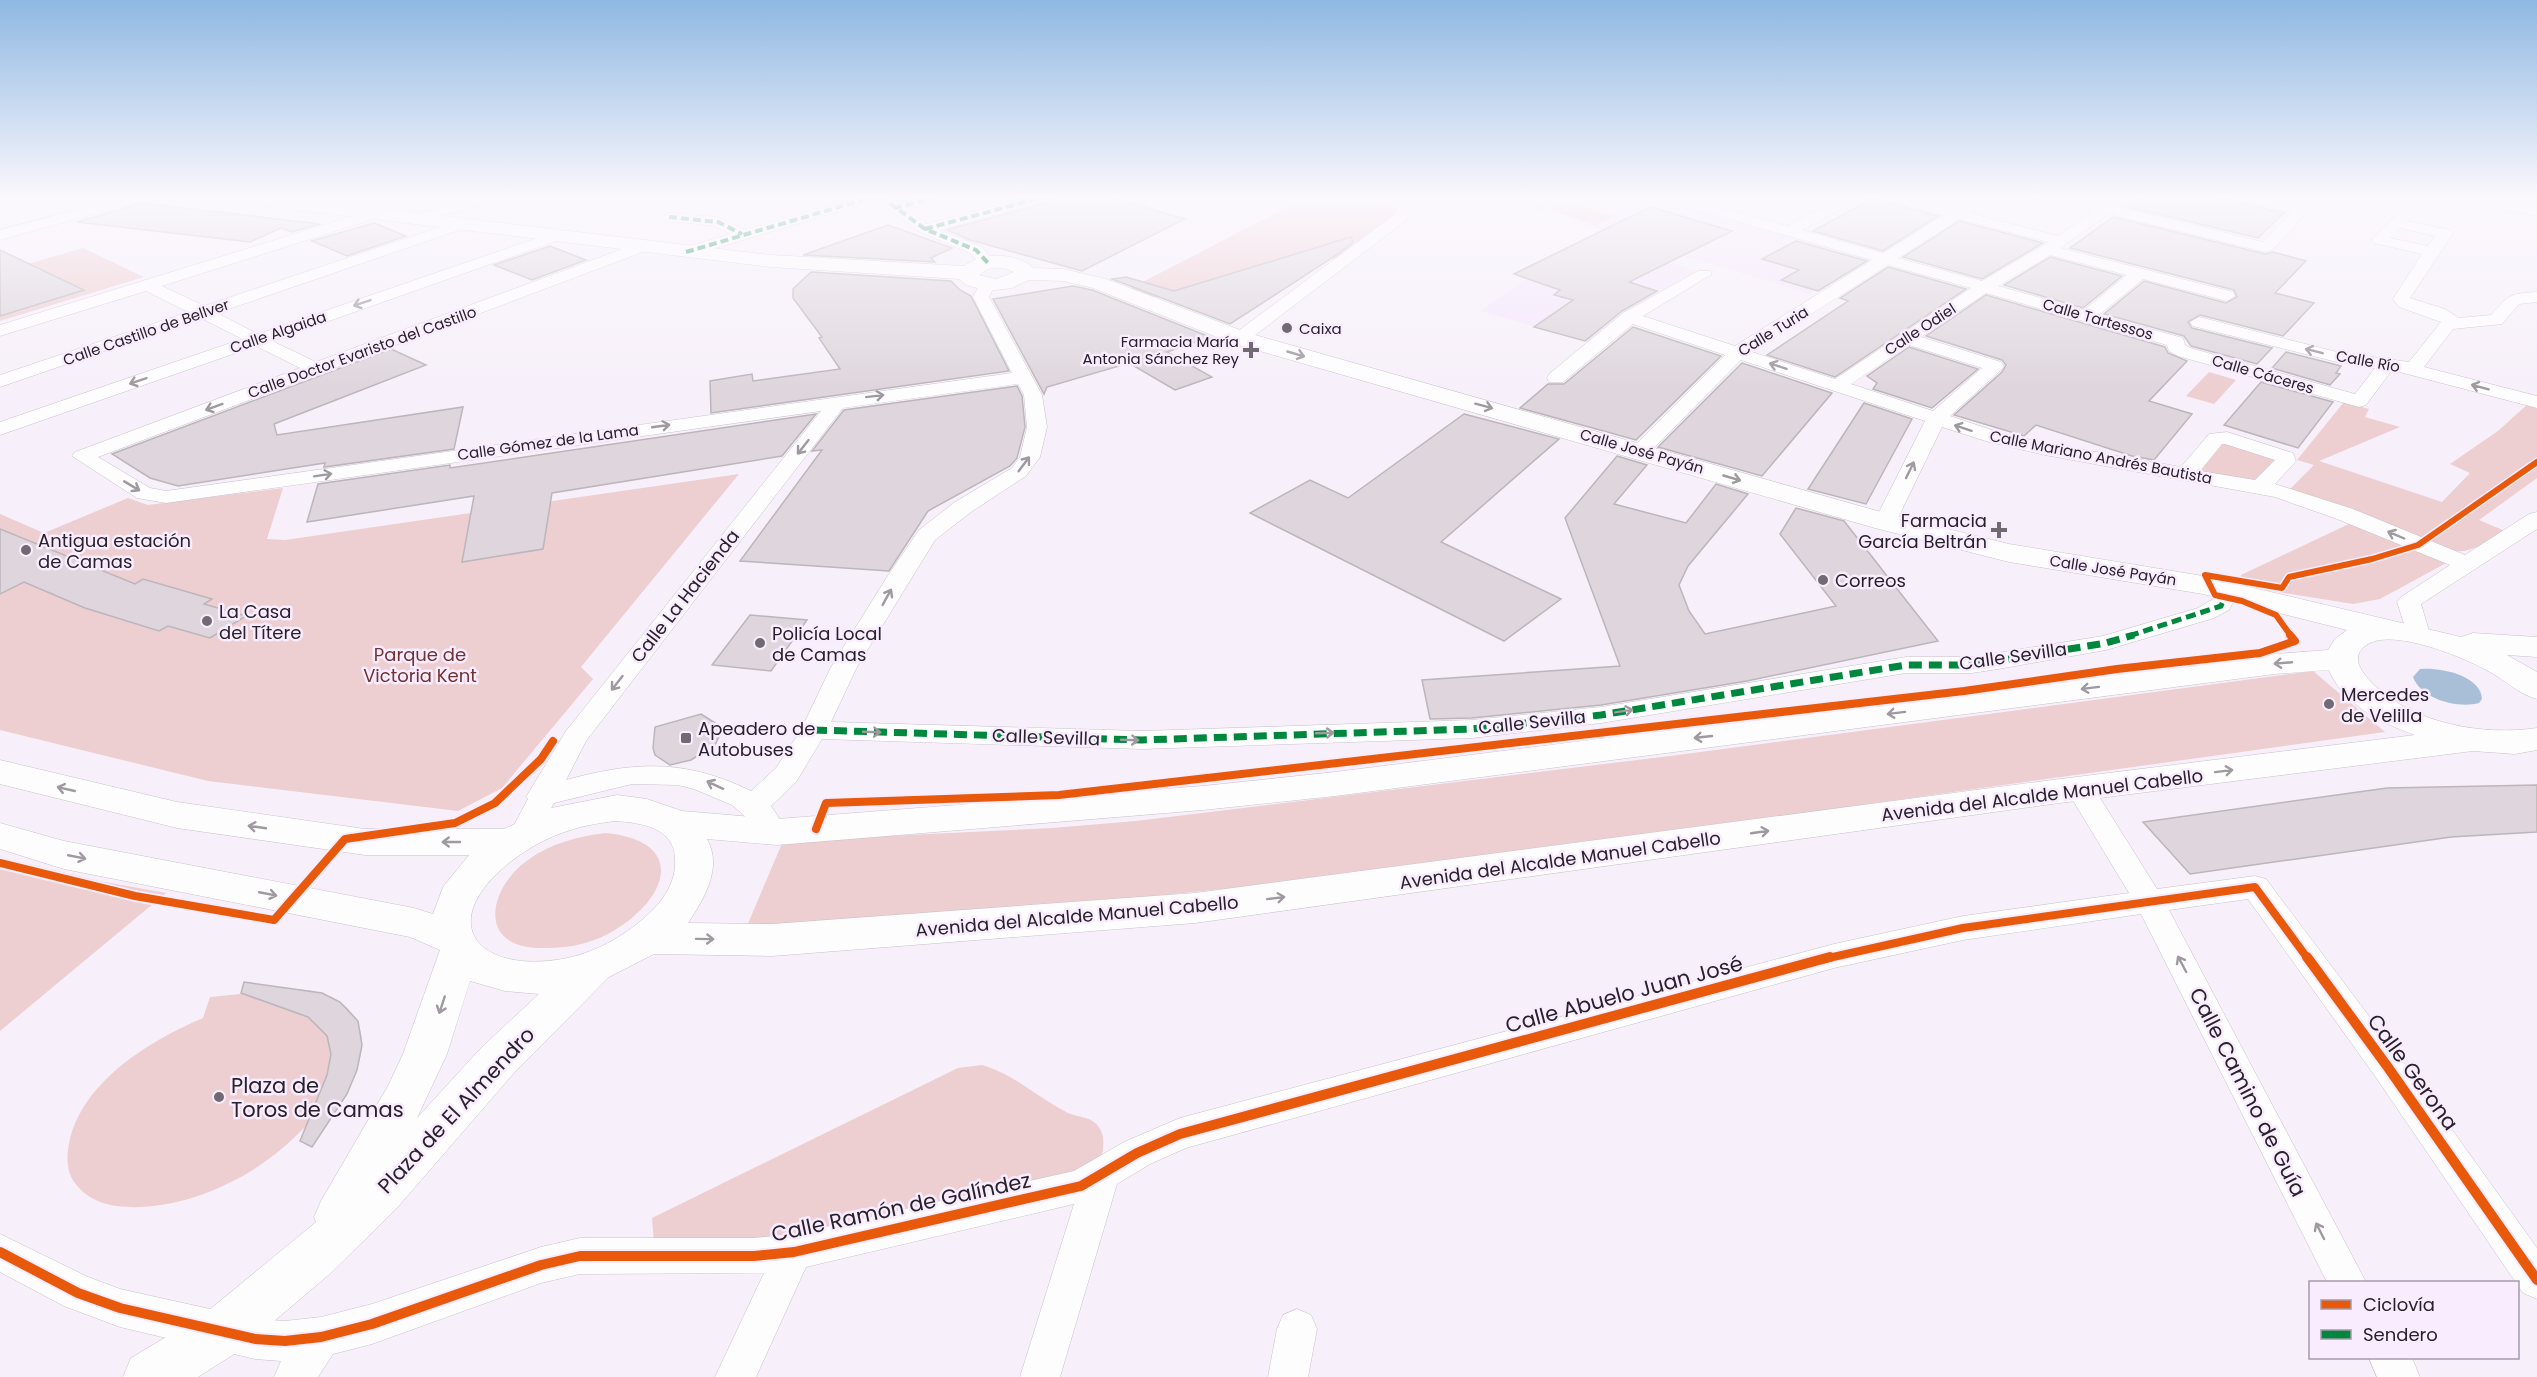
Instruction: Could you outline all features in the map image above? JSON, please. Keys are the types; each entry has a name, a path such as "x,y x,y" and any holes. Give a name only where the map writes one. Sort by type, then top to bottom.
{"main road":[{"path":"764,260 981,274"},
{"name":"Calle José Payán","path":"981,274 1011,282 1024,274 1063,275 1099,284 1240,338 1885,522 2009,553 2226,590 2405,633 2449,641"},
{"name":"Calle José Payán","path":"2269,600 2344,652"},
{"path":"674,823 777,832 1291,789 2275,664 2344,652 2356,638 2405,633"},
{"path":"2449,641 2537,647"},
{"path":"2449,641 2480,652 2509,667 2537,689"},
{"path":"2344,652 2349,676 2368,696 2397,714 2432,730 2470,740 2508,743 2537,739"},
{"name":"Avenida del Alcalde Manuel Cabello","path":"646,938 772,940 1195,908 2080,789 2470,740"},
{"path":"0,771 177,815 365,842 516,838"},
{"path":"617,808 658,815 674,823 685,832 692,844 695,858 694,874 689,890 678,906 646,938 597,964 573,972 525,978 485,969 470,961 456,943 451,921 455,904 463,887 475,871 516,838 570,815 617,808"},
{"path":"0,836 64,855 414,923 456,943"},
{"name":"Plaza de El Almendro","path":"315,1255 369,1166 425,1054 456,943"},
{"name":"Plaza de El Almendro","path":"150,1377 221,1333 315,1255 379,1194 497,1061 597,964"}],"street":[{"path":"0,331 227,260"},
{"name":"Calle Castillo de Bellver","path":"0,381 357,260"},
{"name":"Calle Algaida","path":"3,425 486,260"},
{"name":"Calle Doctor Evaristo del Castillo","path":"82,456 606,260"},
{"path":"755,804 786,775 814,730 844,667 898,577 927,536 963,507 1019,472 1030,457 1037,427 1033,395 981,297 978,260"},
{"path":"1240,338 1344,260"},
{"name":"Calle Turia","path":"1640,451 1737,353 1884,260"},
{"name":"Calle Tartessos","path":"1890,260 2177,342"},
{"name":"Calle Odiel","path":"1836,386 1905,338 2029,260"},
{"path":"2099,260 2139,274 2232,291 2177,342"},
{"path":"2424,260 2401,299 2405,303 2439,313 2455,323"},
{"path":"1556,378 1629,317 1704,274"},
{"path":"2087,316 2139,274"},
{"path":"148,285 315,369"},
{"path":"2413,369 2445,326 2455,323 2496,320 2514,299 2537,297"},
{"name":"Calle Mariano Andrés Bautista","path":"1629,317 1996,438 2045,449 2260,487 2345,514 2469,565"},
{"name":"Calle Río","path":"2199,322 2337,357 2413,369 2537,402"},
{"path":"1885,522 1936,419 1995,366 1905,338"},
{"name":"Calle Cáceres","path":"2177,342 2175,347 2190,354 2359,401 2387,364"},
{"name":"Calle Gómez de la Lama","path":"82,456 144,494 166,497 839,401 1025,377"},
{"name":"Calle La Hacienda","path":"516,838 574,737 839,401"},
{"path":"2186,474 2216,438 2227,438 2286,457 2286,461 2260,487"},
{"path":"2405,633 2409,602 2537,519"},
{"name":"Calle Sevilla","path":"814,730 1142,740 1472,729 1601,715 1906,665 1972,665 2106,643 2206,613 2221,606 2226,598 2226,590"},
{"path":"540,797 593,781 650,772 703,780 755,804 777,832"},
{"name":"Calle Camino de Guía","path":"2080,789 2149,901 2346,1281"},
{"name":"Calle Abuelo Juan José","path":"1110,1170 1180,1134 1834,956 1963,928 2255,887"},
{"name":"Calle Gerona","path":"2255,887 2394,1076 2537,1280"},
{"path":"1040,1377 1110,1170"},
{"name":"Calle Ramón de Galíndez","path":"321,1337 372,1324 541,1265 580,1256 754,1256 794,1252 1063,1190 1110,1170"},
{"path":"0,1252 78,1293 120,1308 255,1339 285,1341 321,1337"},
{"path":"735,1377 794,1252"},
{"path":"1288,1377 1297,1329"},
{"path":"294,1377 321,1337"},
{"path":"2390,1359 2400,1377"}],"shaded area":[{"path":"1541,260 1663,260 1697,271 1633,307 1590,342 1480,311 1526,279 1514,274"},
{"path":"1699,260 1863,260 1809,294"}],"green space":[{"path":"41,260 109,260 144,277 0,321 0,272"},
{"path":"1185,260 1275,260 1153,298 1129,289"},
{"path":"2209,372 2236,380 2214,404 2186,396"},
{"path":"2344,402 2369,409 2365,417 2400,427 2319,461 2442,502 2470,473 2450,464 2498,431 2529,403 2537,405 2537,478 2479,520 2505,531 2465,551 2449,551 2289,490 2314,465 2297,460"},
{"path":"2223,441 2281,458 2254,483 2196,473"},
{"name":"Parque de Victoria Kent","path":"739,474 581,667 593,679 502,788 458,811 208,781 0,730 0,514 44,533 128,498 148,505 283,488 267,539 285,540"},
{"path":"2351,523 2448,562 2380,599 2353,604 2241,586 2241,575"},
{"path":"2313,671 2385,732 1342,877 1025,909 747,926 783,841 1052,828 1136,821 1670,756"},
{"path":"605,833 630,838 648,846 658,857 661,870 658,884 650,899 636,914 600,938 560,948 519,945 505,938 498,927 495,914 504,885 515,871 537,854 555,845"},
{"path":"0,857 99,881 166,893 0,1031"},
{"name":"Plaza de Toros de Camas","path":"290,989 317,992 341,1003 354,1016 360,1028 362,1041 359,1062 353,1075 298,1134 272,1157 243,1176 217,1189 185,1200 162,1205 122,1207 96,1200 81,1190 72,1179 69,1170 67,1159 69,1144 76,1122 87,1101 102,1083 140,1052 182,1027 203,1018 210,997"},
{"path":"982,1065 1005,1074 1068,1113 1094,1122 1103,1137 1098,1165 801,1241 654,1243 652,1218 958,1068"}],"water":[{"path":"2420,669 2438,669 2467,678 2480,691 2482,699 2479,703 2470,705 2441,701 2417,685 2413,677"}],"building":[{"path":"0,260 22,260 84,290 0,316"},
{"path":"508,260 585,260 532,280 494,265"},
{"path":"902,260 933,260 935,262"},
{"path":"1043,260 1103,260 1082,271"},
{"path":"1275,260 1328,260 1230,324 1112,279 1126,277 1174,291"},
{"path":"1542,260 1673,260 1629,282 1657,291 1622,311 1585,341 1534,327 1573,300 1554,295 1560,290 1514,274"},
{"path":"1766,260 1867,261 1818,291 1781,280 1799,270"},
{"path":"1915,260 2014,260 1982,279"},
{"path":"2045,260 2062,260 2122,276 2083,308 2004,285"},
{"path":"2118,260 2303,260 2306,261 2275,293 2314,303 2283,336 2200,315 2188,322 2192,328 2272,348 2257,364 2191,346 2184,336 2104,314 2144,281 2226,303 2237,297 2234,290"},
{"path":"1888,267 1966,289 1835,377 1767,355 1848,301 1840,298"},
{"path":"811,272 951,281 971,296 1009,371 711,413 710,381 752,374 753,381 840,369 819,338 822,337 793,298 793,289"},
{"path":"1073,286 1092,290 1210,337 1167,352 1212,377 1175,390 1129,363 1047,387 1044,394 993,299"},
{"path":"1986,295 2165,347 2168,353 2187,361 2149,401 2192,414 2154,460 2132,456 2036,425 2024,436 1954,415 2002,372 2006,365 2002,360 1926,336"},
{"path":"1633,327 1721,356 1636,440 1520,408 1548,384 1564,384"},
{"path":"1909,347 1978,369 1932,408 1873,389 1877,383 1867,376"},
{"path":"391,349 426,365 274,424 277,435 463,407 454,449 324,467 325,463 178,486 150,478 112,454"},
{"path":"2286,352 2341,366 2336,373 2340,374 2330,385 2272,368"},
{"path":"1742,363 1832,393 1762,476 1658,447"},
{"path":"2261,382 2333,402 2298,448 2224,425"},
{"path":"1017,386 1022,396 1025,427 1017,458 1010,466 928,511 889,571 740,561 822,450 812,451 844,410"},
{"path":"1864,403 1912,419 1866,504 1808,489"},
{"path":"816,414 782,456 552,493 543,549 462,562 474,496 307,522 318,484 450,465 450,468"},
{"path":"1464,414 1559,439 1441,542 1561,599 1504,641 1250,513 1310,480 1348,498"},
{"path":"1617,456 1647,465 1614,504 1686,523 1716,484 1748,494 1688,566 1679,585 1689,611 1705,634 1836,606 1780,534 1796,508 1844,521 1938,641 1747,681 1601,705 1472,718 1430,719 1422,680 1620,666 1565,518"},
{"path":"0,529 135,584 143,579 212,599 204,604 246,616 210,638 168,626 159,631 85,608 24,582 0,594"},
{"name":"Policía Local de Camas","path":"750,615 807,620 771,671 712,665"},
{"name":"Apeadero de Autobuses","path":"701,714 723,728 715,745 691,760 670,765 655,755 653,748 655,727"},
{"path":"2537,785 2537,832 2451,837 2190,874 2143,822 2387,788"},
{"path":"244,982 322,993 340,1002 358,1021 362,1045 357,1070 347,1094 312,1147 300,1141 327,1075 331,1054 327,1036 308,1017 241,993"}],"marked path":[{"path":"814,730 1142,740 1472,729 1601,715 1906,665 1972,665 2106,643 2206,613 2221,606 2226,594"}],"cycle path":[{"path":"816,829 826,803 1059,795 1964,691 2117,669 2260,653 2295,641 2276,615 2242,601 2215,595 2205,575 2282,588 2289,577 2372,559 2418,545 2537,462"},
{"path":"0,863 135,896 274,920 345,839 455,823 495,803 541,759 553,741"},
{"path":"0,1252 78,1293 120,1308 255,1339 285,1341 321,1337 372,1324 541,1265 580,1256 754,1256 794,1252 1081,1186 1137,1153 1180,1134 1834,956 1963,928 2255,887 2387,1066 2537,1280"}],"place":[{"name":"Caixa","path":"1287,328"},
{"name":"Farmacia María Antonia Sánchez Rey","path":"1251,350"},
{"name":"Farmacia García Beltrán","path":"1999,530"},
{"name":"Antigua estación de Camas","path":"26,550"},
{"name":"Correos","path":"1823,580"},
{"name":"La Casa del Títere","path":"207,621"},
{"name":"Policía Local de Camas","path":"760,643"},
{"name":"Mercedes de Velilla","path":"2329,704"},
{"name":"Apeadero de Autobuses","path":"686,738"},
{"name":"Plaza de Toros de Camas","path":"219,1097"}]}
